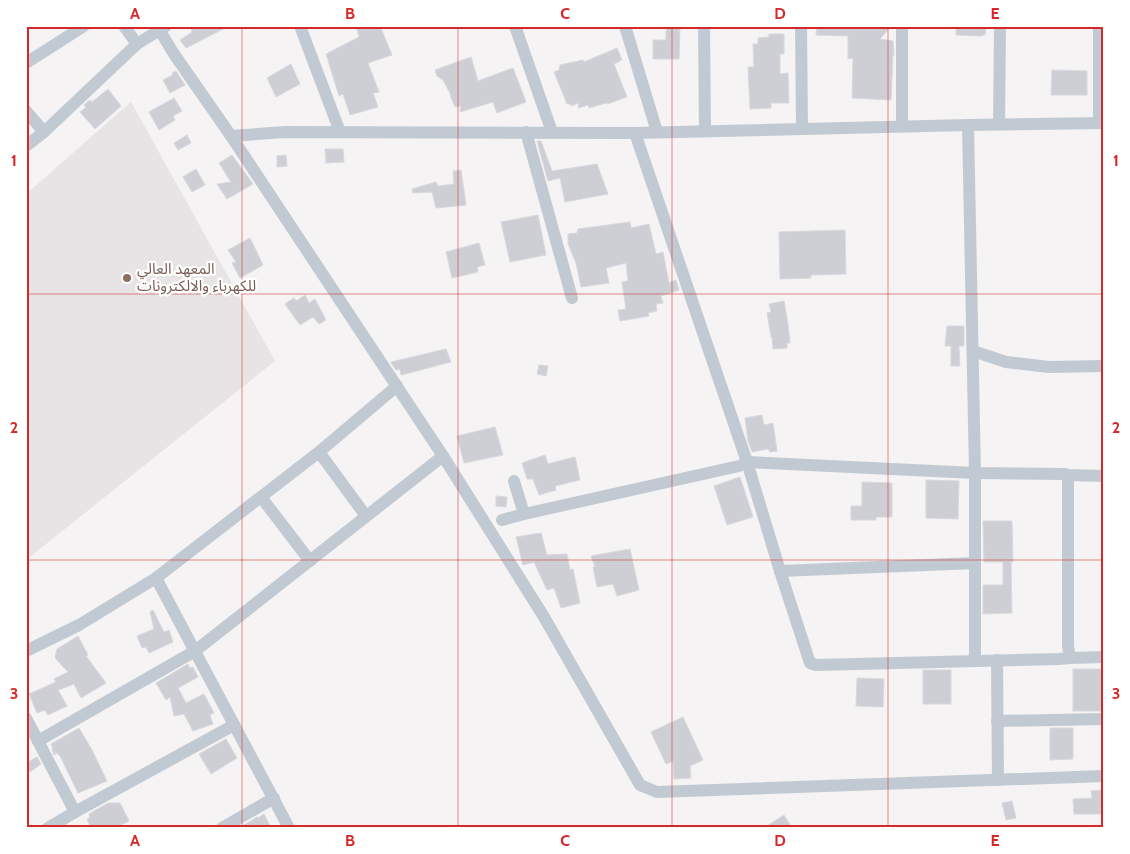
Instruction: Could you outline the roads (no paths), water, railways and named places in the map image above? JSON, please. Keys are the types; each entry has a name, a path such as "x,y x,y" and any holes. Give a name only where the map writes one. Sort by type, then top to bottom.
{"street":[{"path":"26,63 84,26"},
{"path":"124,26 137,44"},
{"path":"300,26 340,132"},
{"path":"515,26 552,132"},
{"path":"625,26 656,132"},
{"path":"704,26 706,131"},
{"path":"801,26 802,129"},
{"path":"902,26 902,126"},
{"path":"999,124 1000,26"},
{"path":"231,136 285,132 635,133 1101,123 1100,26"},
{"path":"26,146 44,132 137,44 161,27 174,54 231,136 443,456 544,617 640,785 657,792 1104,776"},
{"path":"26,111 44,132"},
{"path":"968,125 975,473 975,661"},
{"path":"526,132 572,298"},
{"path":"635,133 747,462 810,663 816,665 1104,657"},
{"path":"973,351 1006,362 1049,367 1104,366"},
{"path":"26,651 79,625 156,578 319,452 397,386"},
{"path":"319,452 366,516"},
{"path":"38,741 195,651 443,456"},
{"path":"502,520 739,466 747,462 975,473 1104,476"},
{"path":"1068,475 1068,646 1070,658"},
{"path":"514,481 524,514"},
{"path":"261,497 310,561"},
{"path":"780,571 975,563"},
{"path":"156,578 289,828"},
{"path":"997,660 998,780"},
{"path":"26,718 75,812"},
{"path":"997,721 1104,719"},
{"path":"48,828 234,725"},
{"path":"222,828 274,798"}],"place":[{"name":"المعهد العالي للكهرباء والالكترونات","path":"127,278"}]}
